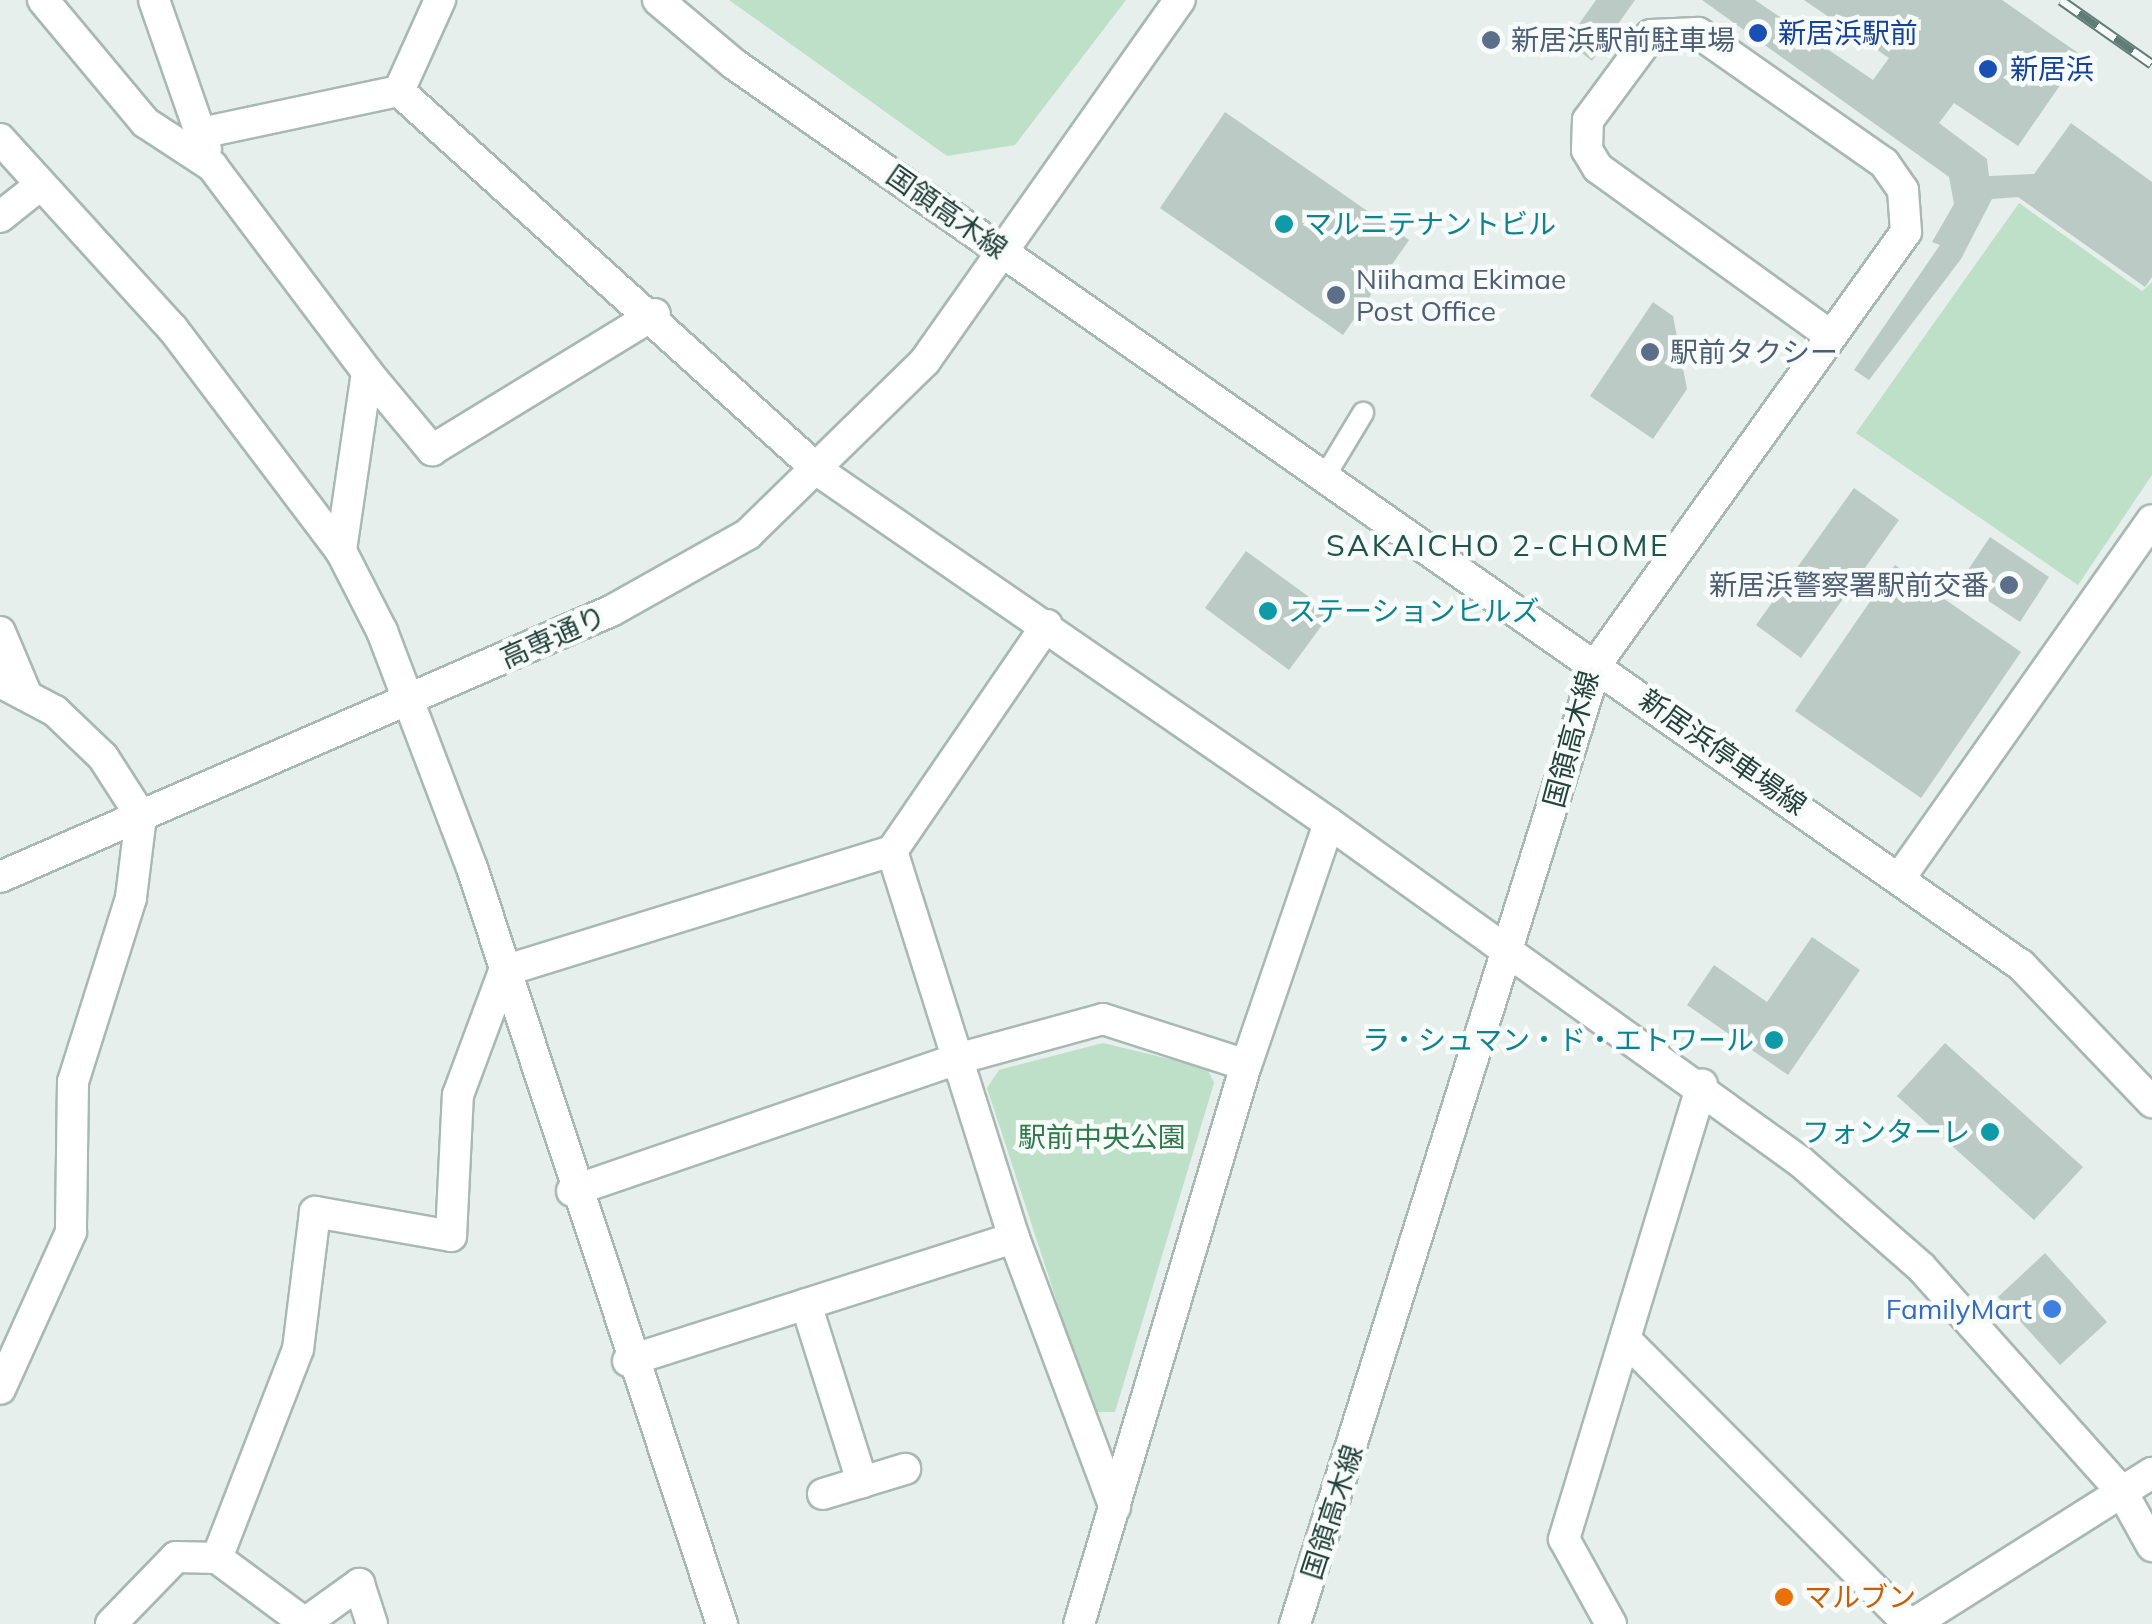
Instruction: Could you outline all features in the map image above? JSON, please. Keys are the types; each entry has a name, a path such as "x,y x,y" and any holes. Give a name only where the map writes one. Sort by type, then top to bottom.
{"street":[{"path":"43,0 146,123 212,166"},
{"path":"154,0 212,166 367,372 432,450 655,314"},
{"path":"399,92 440,0"},
{"name":"国領高木線","path":"658,0 734,64 1597,663 1296,1624"},
{"name":"高専通り","path":"0,877 410,701 628,602 748,534 820,472 925,361 1006,253 1180,0"},
{"path":"1597,663 1906,232 1903,190 1884,162 1698,33 1650,35 1588,120 1588,150 1598,168 1831,336"},
{"path":"200,133 399,92"},
{"path":"399,92 655,314 820,472 1047,625 1702,1084 1920,1267 2122,1492 2152,1546"},
{"path":"0,139 173,329 341,551 410,701 504,971 628,1361 722,1624"},
{"path":"0,216 39,186"},
{"path":"341,551 367,372"},
{"path":"1899,879 2152,520"},
{"path":"504,971 892,851 1047,625"},
{"path":"0,632 14,689 103,756 141,816 131,898 73,1082 71,1232 0,1389"},
{"name":"新居浜停車場線","path":"1597,663 2021,965 2152,1102"},
{"path":"1079,1624 1246,1064 1329,823"},
{"path":"892,851 1014,1238 1114,1508"},
{"path":"217,1558 298,1349 315,1212 451,1236 458,1095 504,971"},
{"path":"572,1192 957,1059 1104,1018 1246,1064"},
{"path":"1611,1624 1564,1539 1702,1084"},
{"path":"628,1361 1014,1238"},
{"path":"806,1304 862,1482"},
{"path":"1626,1340 1911,1624 2152,1473"},
{"path":"823,1494 905,1469"},
{"path":"111,1624 176,1557 217,1558 305,1624 359,1584 372,1624"}],"lane":[{"path":"1325,476 1363,412"}],"green space":[{"path":"729,0 1126,0 1015,145 947,156"},
{"path":"2019,203 2142,291 2152,282 2152,475 2078,585 1856,433"},
{"name":"駅前中央公園","path":"1103,1043 1207,1068 1214,1083 1115,1412 1093,1412 987,1088 999,1070"}],"building":[{"path":"1596,0 1635,0 1592,61 1567,41"},
{"path":"1702,0 1755,0 1873,80 1889,58 1804,0 2002,0 2081,55 2018,146 1954,103 1939,123 1987,159 1989,176 2034,174 2071,123 2152,182 2152,277 2145,287 2018,197 1992,199 1961,259 1869,380 1854,370 1940,245 1932,242 1954,204 1949,177"},
{"name":"マルニテナントビル","path":"1225,112 1409,240 1343,335 1160,208"},
{"name":"駅前タクシー","path":"1653,302 1673,316 1687,389 1653,439 1590,396"},
{"path":"1854,488 1899,520 1801,658 1756,625"},
{"path":"1990,537 2049,577 2020,622 1960,582"},
{"name":"ステーションヒルズ","path":"1246,551 1331,613 1289,670 1205,608"},
{"path":"1895,565 2021,652 1921,798 1795,711"},
{"name":"ラ・シュマン・ド・エトワール","path":"1812,937 1860,970 1788,1075 1687,1005 1714,965 1767,1002"},
{"name":"フォンターレ","path":"1945,1043 2083,1167 2034,1220 1897,1096"},
{"name":"FamilyMart","path":"2045,1253 2107,1322 2060,1365 1998,1297"}],"railway":[{"path":"2061,0 2152,64"}],"place":[{"name":"新居浜駅前","path":"1758,33"},
{"name":"新居浜駅前駐車場","path":"1491,40"},
{"name":"新居浜","path":"1988,69"},
{"name":"マルニテナントビル","path":"1284,224"},
{"name":"Niihama Ekimae Post Office","path":"1336,295"},
{"name":"駅前タクシー","path":"1650,352"},
{"name":"新居浜警察署駅前交番","path":"2009,585"},
{"name":"ステーションヒルズ","path":"1268,611"},
{"name":"ラ・シュマン・ド・エトワール","path":"1774,1040"},
{"name":"フォンターレ","path":"1990,1132"},
{"name":"FamilyMart","path":"2052,1309"},
{"name":"マルブン","path":"1784,1597"}],"district":[{"name":"SAKAICHO 2-CHOME","path":"1498,545"}]}
